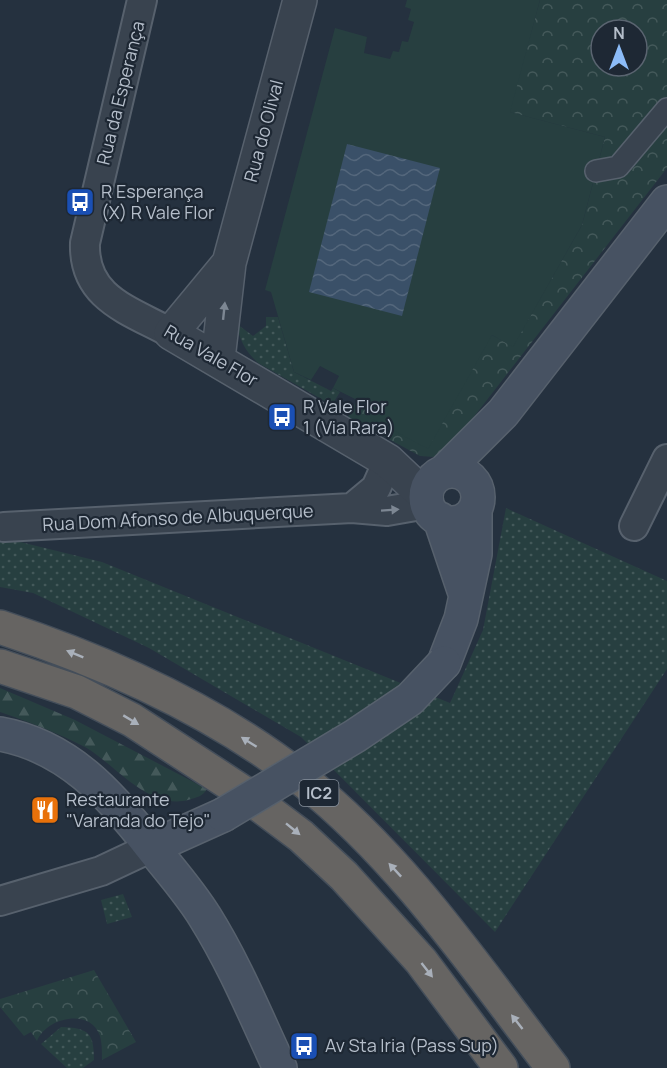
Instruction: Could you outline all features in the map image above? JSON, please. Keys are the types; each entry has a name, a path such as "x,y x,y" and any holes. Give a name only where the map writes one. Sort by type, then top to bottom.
{"highway":[{"name":"IC2","path":"0,627 80,656 180,702 248,741 304,780 336,808 403,878 553,1068"},
{"name":"IC2","path":"0,666 77,692 132,720 241,791 301,836 344,876 414,953 501,1068"}],"main road":[{"path":"435,494 503,412 667,202"},
{"path":"435,494 455,522 470,515 503,412"},
{"path":"152,847 223,815 356,736 410,699 444,663 453,644 476,554 476,499 468,476 452,471 435,494"},
{"path":"435,494 466,596"},
{"path":"0,734 47,749 95,781 174,872 206,918 243,988 280,1068"}],"street":[{"name":"Rua da Esperança","path":"98,288 84,259 85,243 142,0"},
{"name":"Rua do Olival","path":"218,359 229,263 300,0"},
{"path":"596,171 618,167 667,109"},
{"name":"Rua do Olival","path":"171,333 229,263"},
{"name":"Rua Vale Flor","path":"98,288 110,300 218,359 388,461 435,494"},
{"path":"634,526 667,459"},
{"path":"352,508 376,488 388,461"},
{"name":"Rua Dom Afonso de Albuquerque","path":"4,528 352,508 387,511 435,494"},
{"path":"0,901 101,872 152,847"}],"green space":[{"path":"407,0 540,0 510,112 605,137 582,225 513,347 492,335 428,449 369,417 373,408 333,388 339,376 320,366 311,380 294,372 271,292 265,290 335,28 367,37 364,53 390,59 393,51 399,52 402,41 408,42 414,22 408,20 411,9 405,7"},
{"path":"540,0 667,0 667,168 448,450 434,457 420,456 348,417 357,400 373,408 369,416 492,335 513,346 582,225 605,137 509,112"},
{"path":"266,317 278,317 294,372 331,391 333,388 340,392 332,405 258,363 250,355 241,340 237,324 253,336 266,326"},
{"path":"506,508 667,581 667,669 495,932 301,737 149,648 33,593 0,587 0,537 102,562 450,703 483,630"},
{"path":"0,688 75,720 207,789 197,797 173,801 146,792 85,747 0,712"},
{"path":"123,894 132,917 107,924 101,900"},
{"path":"94,970 136,1042 102,1060 100,1036 95,1027 87,1021 68,1019 58,1022 49,1026 37,1041 31,1032 24,1036 0,1007 0,999"},
{"path":"61,1027 78,1029 88,1034 93,1044 94,1060 83,1068 67,1068 41,1044"}],"water":[{"path":"347,144 440,168 402,316 309,292"}],"place":[{"name":"R Esperança (X) R Vale Flor","path":"80,202"},
{"name":"R Vale Flor 1 (Via Rara)","path":"282,417"},
{"name":"Restaurante \"Varanda do Tejo\"","path":"45,810"},
{"name":"Av Sta Iria (Pass Sup)","path":"304,1046"}]}
